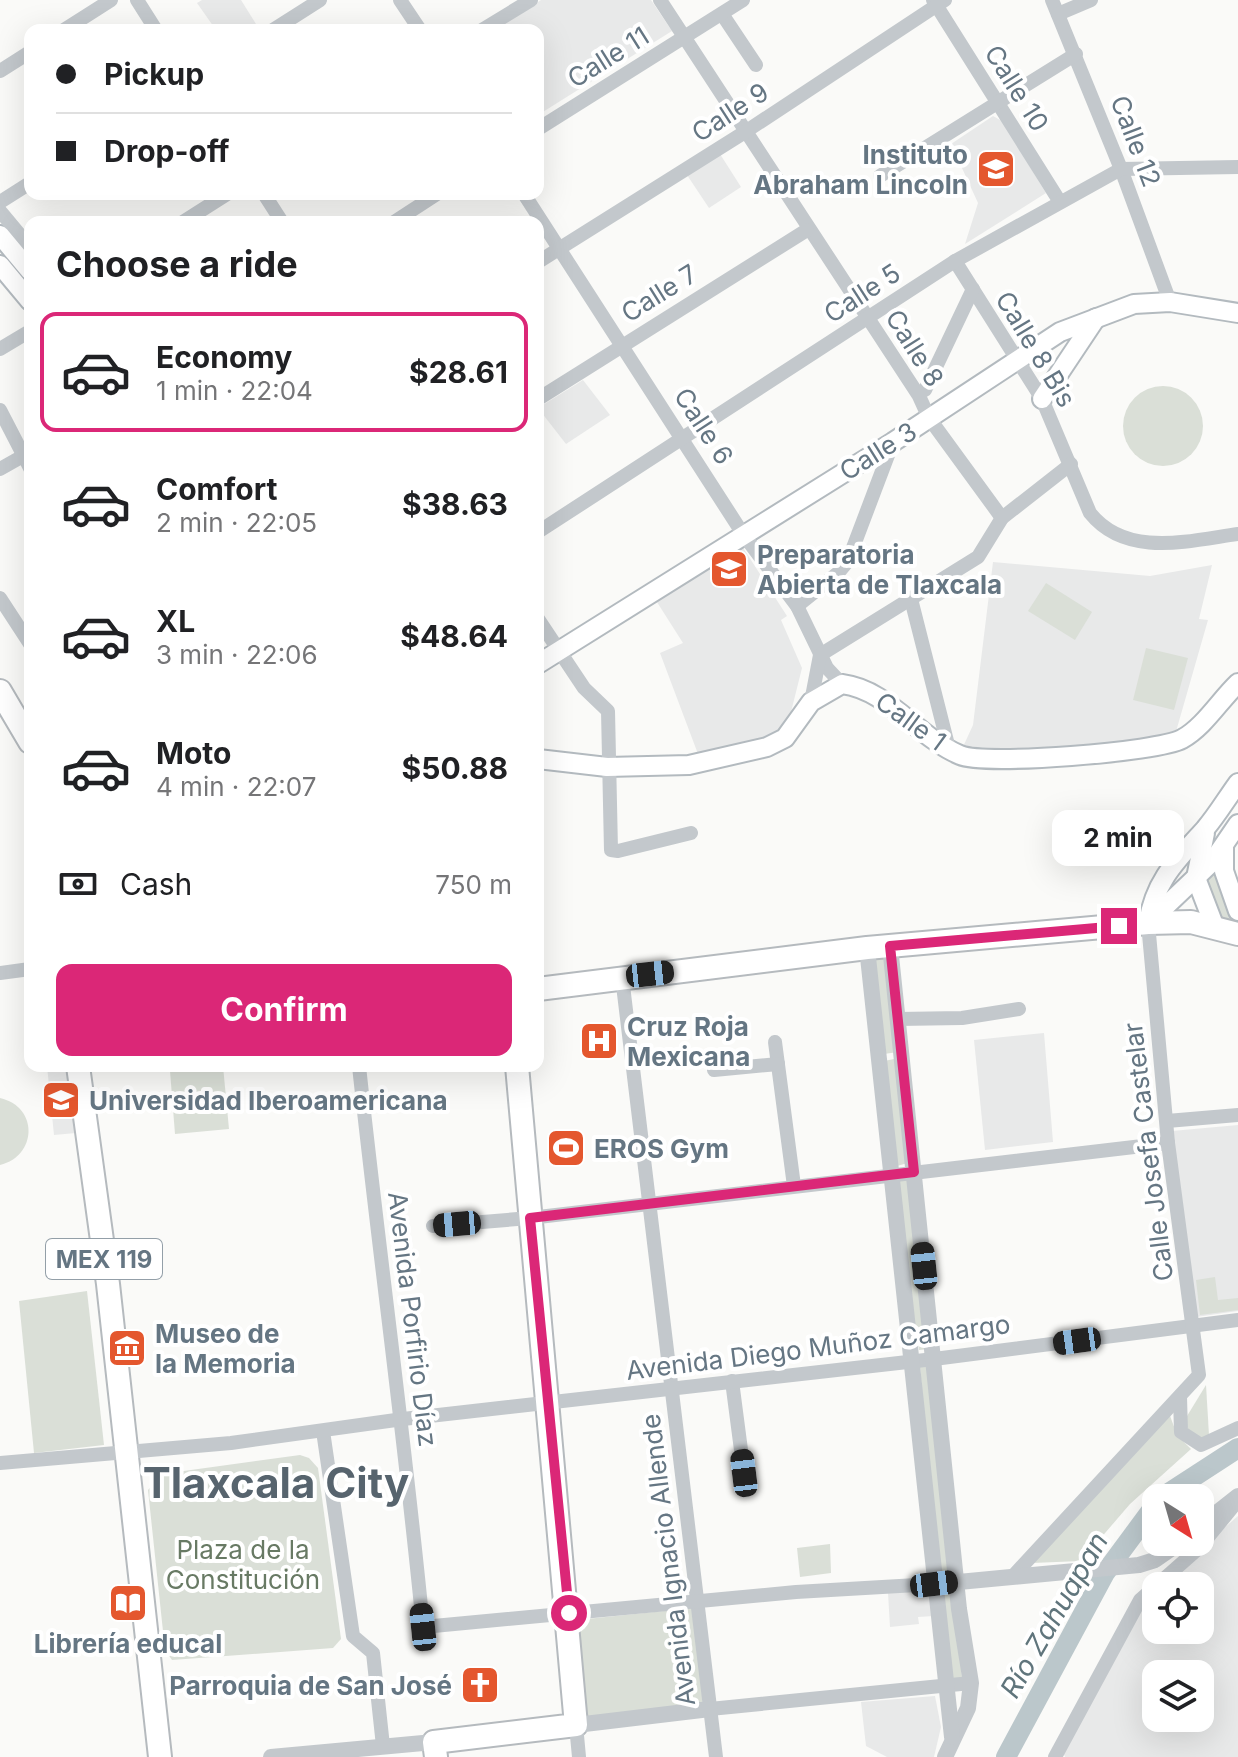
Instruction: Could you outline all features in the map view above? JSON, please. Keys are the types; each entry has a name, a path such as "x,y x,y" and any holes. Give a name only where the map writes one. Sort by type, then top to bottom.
{"main road":[{"path":"0,235 24,264"},
{"path":"0,265 24,294"},
{"name":"Calle 3","path":"544,661 893,442 1060,332 1134,304 1170,302 1238,313"},
{"path":"1042,399 1096,318"},
{"name":"Calle 1","path":"544,760 607,767 689,765 767,747 785,738 811,702 842,684 871,691 928,738 971,759 1004,761 1172,743 1194,730 1238,683"},
{"path":"0,691 24,733"},
{"path":"0,704 24,736"},
{"path":"1148,923 1152,898 1161,878 1207,827 1238,783"},
{"path":"1148,923 1224,848 1238,824"},
{"path":"1207,827 1198,851 1196,878 1214,925"},
{"path":"1224,848 1224,871 1238,911"},
{"path":"544,988 878,947 1148,923 1214,925 1238,934"},
{"name":"MEX 119","path":"79,1072 108,1284 160,1757"},
{"path":"435,1749 576,1725 569,1613 518,1072"}],"street":[{"path":"73,24 111,0"},
{"path":"137,0 152,24"},
{"path":"282,24 320,0"},
{"path":"400,0 416,24"},
{"path":"492,24 531,0"},
{"name":"Calle 8","path":"660,0 807,230 868,318 929,418 1002,518"},
{"name":"Calle 11","path":"544,125 743,0"},
{"path":"1055,7 1091,0"},
{"name":"Calle 10","path":"938,2 1060,202"},
{"name":"Calle 9","path":"544,258 745,132 938,2"},
{"name":"Calle 12","path":"1055,7 1121,169 1170,302"},
{"path":"722,14 756,65"},
{"path":"880,176 999,105 1076,54"},
{"path":"0,71 24,56"},
{"name":"Calle 5","path":"544,528 955,261 1121,169 1238,167"},
{"path":"0,202 24,187"},
{"path":"192,216 218,200"},
{"path":"403,216 428,200"},
{"path":"0,211 24,240"},
{"name":"Calle 6","path":"544,226 743,534 797,606 820,655 842,684"},
{"name":"Calle 7","path":"544,395 807,230"},
{"name":"Calle 8 Bis","path":"955,261 1042,399 1090,513 1100,526 1131,540 1164,543 1238,534"},
{"path":"925,390 973,289"},
{"path":"0,349 24,335"},
{"path":"0,410 24,454"},
{"path":"797,606 848,561 893,442"},
{"path":"0,469 24,462"},
{"path":"811,702 820,655 978,557 1002,518 1071,464"},
{"path":"0,598 24,635"},
{"path":"911,599 949,749"},
{"path":"544,628 584,688 608,711 611,850 618,851 691,833"},
{"name":"Calle Josefa Castelar","path":"1148,923 1168,1143 1199,1375 1180,1397"},
{"path":"878,947 898,1019 957,1582 971,1683 968,1708 945,1757"},
{"path":"878,947 878,1058 952,1737"},
{"path":"0,973 24,970"},
{"name":"Avenida Ignacio Allende","path":"622,977 716,1757"},
{"path":"898,1019 962,1018 1019,1009"},
{"path":"775,1042 794,1186"},
{"path":"878,1058 902,1055"},
{"path":"714,1070 778,1064"},
{"name":"Avenida Porfirio Díaz","path":"360,1072 382,1278 403,1419 423,1627 569,1613"},
{"path":"1167,1121 1238,1115"},
{"path":"433,1226 530,1218 1168,1143"},
{"name":"Avenida Diego Muñoz Camargo","path":"403,1419 913,1362 1238,1320"},
{"path":"732,1381 744,1473"},
{"path":"1014,1575 1180,1397"},
{"path":"1180,1397 1181,1432 1188,1439 1201,1445 1238,1428"},
{"path":"0,1463 125,1454 403,1419"},
{"path":"323,1431 353,1636 373,1653 383,1746"},
{"path":"1214,1515 1238,1499"},
{"path":"1055,1757 1140,1600 1199,1548 1238,1499"},
{"path":"569,1613 1139,1565 1161,1556"},
{"path":"579,1757 576,1725 971,1683"},
{"path":"271,1757 383,1746 435,1749"}],"shaded area":[{"path":"202,0 241,0 256,24 212,24 197,3"},
{"path":"541,0 651,0 672,31 544,111 544,24 504,24"},
{"name":"Instituto Abraham Lincoln","path":"993,116 1002,121 1046,193 965,244 978,203 951,144"},
{"path":"720,154 741,187 709,208 687,175"},
{"path":"583,380 610,415 566,444 544,416 544,404"},
{"path":"740,543 787,616 781,620 802,668 791,712 774,737 698,754 660,653 683,643 655,599"},
{"path":"993,562 1150,576 1212,565 1199,619 1208,620 1175,735 1024,752 962,749 973,725"},
{"path":"1044,1033 1053,1142 985,1150 974,1040"},
{"name":"Universidad Iberoamericana","path":"48,1072 69,1072 76,1133 54,1135"},
{"path":"1238,1125 1238,1311 1196,1317 1172,1131"},
{"path":"1238,1516 1238,1757 1065,1757 1062,1750 1142,1607 1142,1644 1214,1644 1214,1572 1174,1572 1192,1556 1214,1556 1214,1537"},
{"path":"932,1589 934,1616 918,1617 919,1624 890,1627 888,1593"},
{"path":"935,1696 941,1727 934,1757 887,1757 866,1746 861,1702"}],"green space":[{"path":"1163,386 1178,389 1191,398 1200,411 1203,426 1200,441 1191,454 1178,463 1163,466 1148,463 1135,454 1126,441 1123,426 1126,411 1135,398 1148,389"},
{"path":"1046,583 1092,612 1075,640 1028,611"},
{"path":"1146,648 1188,658 1174,710 1133,700"},
{"path":"1217,869 1222,894 1236,922 1219,917 1203,882"},
{"path":"887,957 898,1052 884,1054 873,958"},
{"path":"899,1058 908,1163 893,1167 884,1061"},
{"path":"170,1072 224,1072 229,1129 175,1134"},
{"path":"0,1098 22,1111 28,1132 21,1152 0,1165"},
{"path":"912,1179 929,1349 919,1350 894,1181"},
{"path":"1215,1277 1218,1300 1238,1298 1238,1310 1200,1315 1196,1280"},
{"path":"87,1291 104,1445 34,1453 19,1301"},
{"path":"920,1367 932,1367 954,1572 938,1576"},
{"path":"1206,1385 1209,1435 1201,1440 1192,1437 1184,1421"},
{"path":"1169,1413 1177,1435 1191,1449 1152,1484 1142,1484 1142,1493 1081,1561 1032,1563"},
{"name":"Plaza de la Constitución","path":"300,1455 309,1458 318,1468 341,1639 333,1648 172,1660 165,1650 148,1490 162,1474"},
{"path":"830,1544 831,1573 800,1577 797,1548"},
{"path":"940,1590 956,1590 962,1678 948,1678"},
{"path":"693,1608 703,1704 587,1717 577,1620"}],"waterway":[{"name":"Río Zahuapan","path":"1183,1484 1238,1448"},
{"name":"Río Zahuapan","path":"1006,1757 1105,1573 1142,1523"}],"place":[{"name":"Instituto Abraham Lincoln","path":"996,169"},
{"name":"Preparatoria Abierta de Tlaxcala","path":"729,569"},
{"name":"Cruz Roja Mexicana","path":"599,1041"},
{"name":"Universidad Iberoamericana","path":"61,1100"},
{"name":"EROS Gym","path":"566,1148"},
{"name":"Museo de la Memoria","path":"127,1348"},
{"name":"Librería educal","path":"128,1603"},
{"name":"Parroquia de San José","path":"480,1685"}],"district":[{"name":"Tlaxcala City","path":"276,1482"}],"route":[{"path":"569,1613 530,1218 914,1172 890,946 1119,926"}]}
